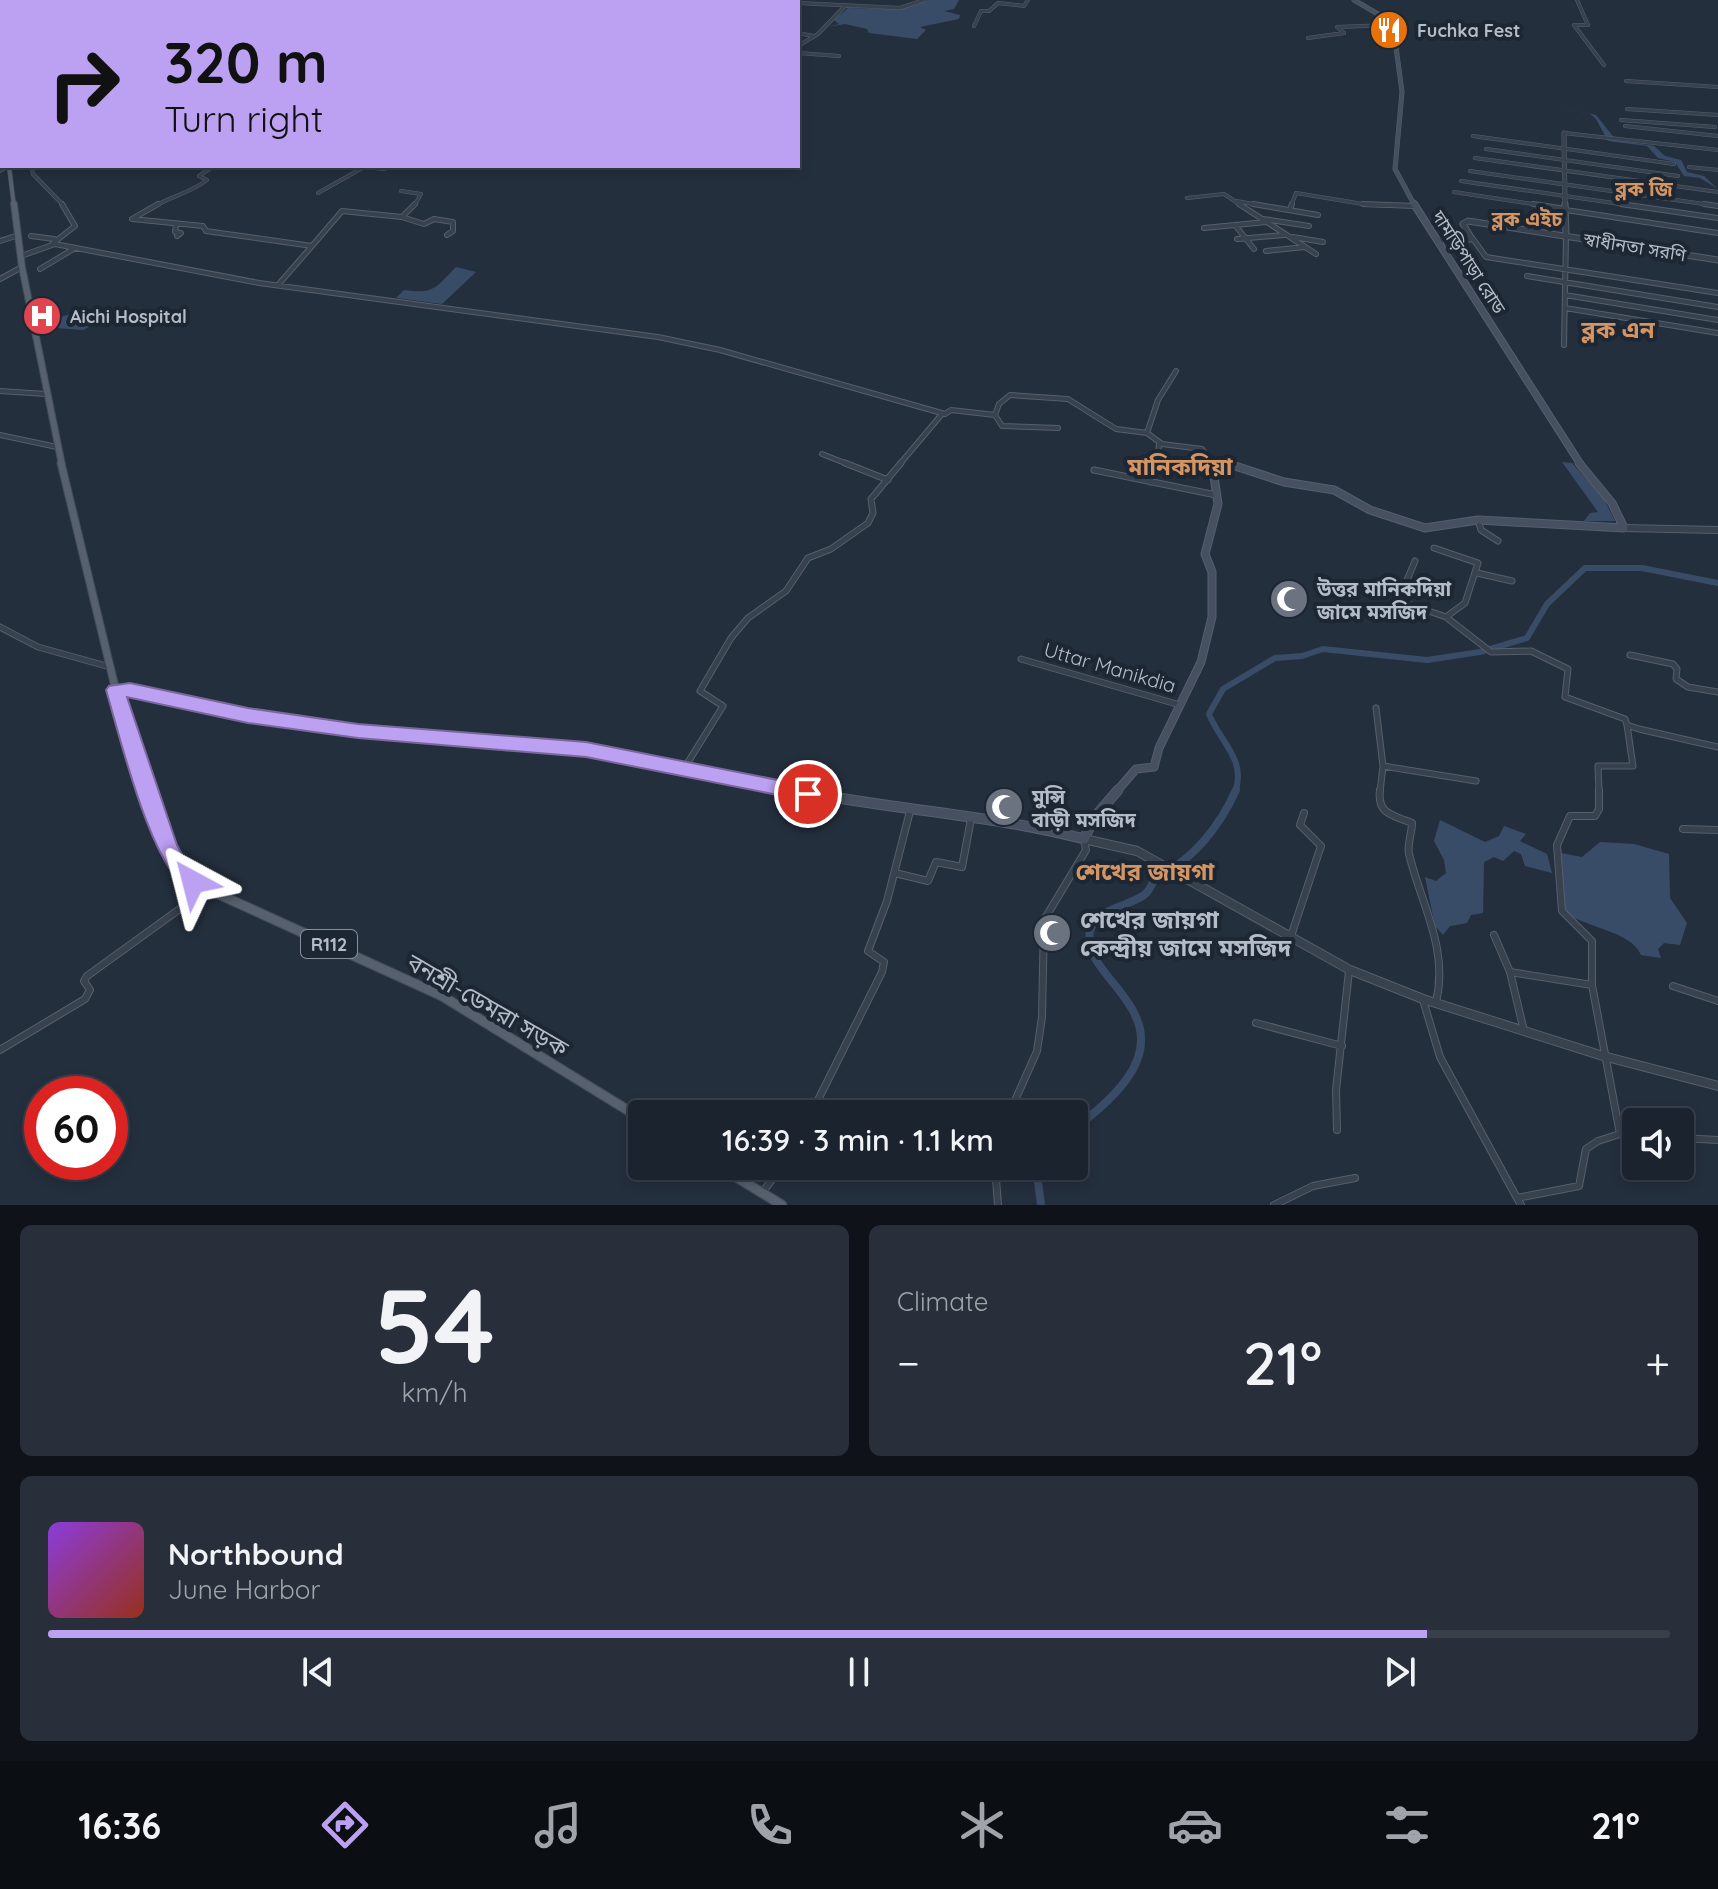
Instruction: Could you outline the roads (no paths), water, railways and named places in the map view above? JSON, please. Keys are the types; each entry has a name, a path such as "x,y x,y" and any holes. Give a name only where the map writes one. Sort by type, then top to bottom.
{"main road":[{"path":"1354,0 1391,25"},
{"name":"দামড়িপাড়া রোড","path":"1391,25 1403,89 1395,169 1577,460 1612,503 1624,528"},
{"name":"R112","path":"9,168 22,267 46,394 116,690"},
{"path":"1212,463 1232,465 1284,482 1334,490 1359,505 1425,528 1478,520 1624,528"},
{"name":"Uttar Manikdia","path":"1180,705 1201,662 1212,617 1212,572 1205,554 1218,504 1212,463"},
{"path":"116,690 130,690 248,715 358,731 535,743 685,767 910,811 1030,826 1084,839 1094,818 1136,769 1154,767 1180,705"},
{"name":"বনশ্রী-ডেমরা সড়ক","path":"116,690 166,846 185,875 207,889 442,996 628,1110"},
{"path":"737,1180 762,1198 782,1205"}],"street":[{"path":"473,0 481,0"},
{"path":"800,3 900,8 924,0"},
{"path":"974,26 981,11 989,11 999,2 1024,6 1028,0"},
{"path":"1577,0 1588,25 1574,25 1604,65"},
{"path":"800,45 845,7"},
{"path":"1308,38 1344,33 1337,27 1391,25"},
{"path":"800,33 814,36"},
{"path":"800,53 839,56"},
{"path":"1626,81 1718,87"},
{"path":"1625,126 1718,138 1716,115 1627,109"},
{"path":"1621,120 1716,126"},
{"path":"1564,345 1564,133 1718,150"},
{"path":"1473,136 1674,164"},
{"path":"1486,149 1678,176"},
{"path":"1475,158 1718,192"},
{"path":"1689,167 1718,170"},
{"path":"21,256 75,228 72,216 33,174 32,168"},
{"path":"210,168 199,176 207,180 196,189 176,194 132,219 242,237 294,240 312,246"},
{"path":"318,193 363,168"},
{"path":"375,168 385,169"},
{"path":"1470,171 1718,206"},
{"path":"1461,181 1718,218"},
{"path":"401,191 421,194 412,210 402,217"},
{"path":"1454,192 1718,233"},
{"path":"1290,210 1296,193 1369,205 1416,206"},
{"path":"1187,198 1224,194 1316,254"},
{"path":"1234,201 1318,215"},
{"path":"278,285 342,211 402,217 424,224 434,219 453,222 453,231 447,235"},
{"path":"1261,218 1309,226"},
{"name":"স্বাধীনতা সরণি","path":"1473,239 1464,221 1718,260"},
{"path":"1204,228 1267,222"},
{"path":"176,224 175,232 181,233 177,236"},
{"path":"1235,225 1254,249"},
{"path":"0,241 20,234"},
{"path":"1237,239 1287,235 1323,242"},
{"path":"31,236 278,285 690,342 942,414"},
{"path":"1439,240 1473,239 1486,257 1718,293"},
{"path":"40,269 76,247"},
{"path":"1266,251 1306,247"},
{"path":"0,279 22,267"},
{"path":"1527,276 1718,307"},
{"path":"1565,295 1718,320"},
{"path":"1565,308 1718,333"},
{"path":"1147,433 1158,400 1176,371"},
{"path":"0,391 46,394"},
{"path":"995,415 1009,396 1061,397 1116,429 1147,433 1159,444 1201,448 1212,463"},
{"path":"685,767 723,706 700,691 731,638 748,618 786,591 808,558 831,549 868,523 873,513 871,499 942,414 951,410 995,415"},
{"path":"995,415 1002,426 1058,428"},
{"path":"0,435 57,447"},
{"path":"1150,482 1160,456 1159,444"},
{"path":"822,454 888,480"},
{"path":"1094,470 1216,495"},
{"path":"1478,520 1481,530 1498,541"},
{"path":"1624,528 1718,530"},
{"path":"1434,548 1478,563 1465,603 1446,617"},
{"path":"1392,616 1415,561"},
{"path":"1477,573 1512,581"},
{"path":"1397,600 1446,617 1491,652 1531,651 1557,662 1568,669 1565,697 1625,719 1627,725 1633,766 1598,766 1599,809 1595,816 1570,816 1557,845 1562,911 1592,941 1592,985 1620,1134 1591,1142 1585,1147 1579,1186 1519,1202 1446,1070 1423,999"},
{"path":"0,627 11,635 52,651 110,667"},
{"path":"1630,655 1673,664 1677,669 1676,679 1682,685 1718,692"},
{"name":"Uttar Manikdia","path":"1021,659 1086,675 1180,705"},
{"path":"1376,708 1383,766 1378,808 1412,823 1408,850 1438,948 1440,983 1436,1002"},
{"path":"1627,725 1718,747"},
{"path":"1383,766 1476,781"},
{"path":"818,1100 882,972 884,962 868,951 895,873 910,811"},
{"path":"1291,936 1321,846 1300,825 1304,813"},
{"path":"895,873 928,881 936,862 962,867 971,819"},
{"path":"1683,829 1718,830"},
{"path":"1015,1100 1037,1051 1042,1017 1044,920 1086,850 1084,839 1137,851 1350,970 1423,999 1603,1056 1718,1086"},
{"path":"0,1050 85,999 90,990 84,981 87,976 207,889"},
{"path":"1494,935 1510,972 1524,1032"},
{"path":"1337,1130 1336,1090 1350,970"},
{"path":"1510,972 1592,985"},
{"path":"1673,986 1718,1001"},
{"path":"1256,1023 1342,1046"},
{"path":"1694,1139 1718,1140"},
{"path":"1274,1205 1296,1191 1337,1179 1355,1178"},
{"path":"762,1198 773,1180"},
{"path":"996,1180 998,1205"}],"water":[{"path":"928,0 959,0 954,9 944,11 960,15 959,19 920,27 926,30 917,39 869,33 867,29 845,24 828,27 839,24 834,20 848,8 893,9"},
{"path":"1549,106 1596,115 1616,140 1654,146 1665,156 1681,160 1687,172 1704,176 1718,189 1700,178 1684,176 1675,162 1658,158 1647,146 1608,141 1590,114"},
{"path":"456,267 476,272 442,304 396,298 404,290 434,288"},
{"path":"83,310 111,315 83,330 56,328 58,322 51,320"},
{"path":"1562,462 1572,463 1603,497 1615,521 1584,521 1590,513 1598,512"},
{"path":"1440,820 1485,842 1499,836 1504,826 1526,834 1520,841 1547,854 1552,873 1525,866 1521,854 1514,851 1503,861 1494,857 1484,862 1483,913 1471,915 1467,923 1450,926 1443,935 1435,926 1425,877 1436,881 1446,873 1444,860 1434,841"},
{"path":"1600,842 1634,844 1669,854 1670,898 1687,923 1680,945 1664,943 1658,949 1661,958 1641,955 1627,940 1564,911 1561,853 1582,857"}],"waterway":[{"path":"1235,792 1238,770 1235,761 1209,714 1223,689 1275,658 1302,656 1323,649 1427,660 1480,652 1527,638 1547,604 1585,568 1642,568 1718,583"},
{"path":"1088,1118 1126,1080 1135,1065 1141,1033 1129,1003 1092,952 1089,937 1093,923 1106,913 1144,895 1157,874 1182,862 1193,852 1214,828 1235,792"},
{"path":"1038,1180 1041,1205"}],"place":[{"name":"Fuchka Fest","path":"1389,30"},
{"name":"Aichi Hospital","path":"42,316"},
{"name":"উত্তর মানিকদিয়া জামে মসজিদ","path":"1289,599"},
{"name":"মুন্সি বাড়ী মসজিদ","path":"1004,807"},
{"name":"শেখের জায়গা কেন্দ্রীয় জামে মসজিদ","path":"1052,933"}],"district":[{"name":"ব্লক জি","path":"1644,188"},
{"name":"ব্লক এইচ","path":"1527,218"},
{"name":"ব্লক এন","path":"1618,329"},
{"name":"মানিকদিয়া","path":"1180,466"},
{"name":"শেখের জায়গা","path":"1145,871"}]}
